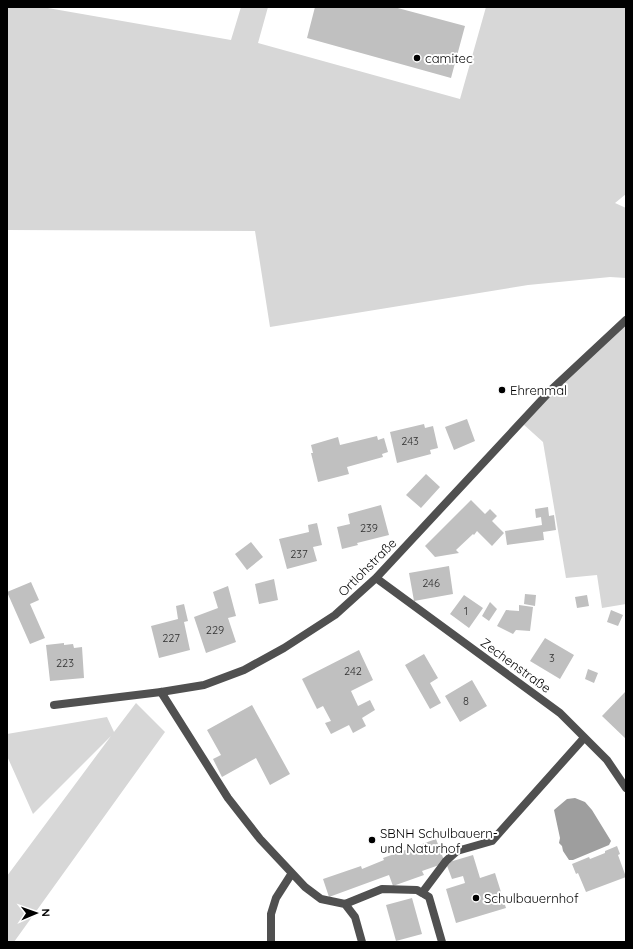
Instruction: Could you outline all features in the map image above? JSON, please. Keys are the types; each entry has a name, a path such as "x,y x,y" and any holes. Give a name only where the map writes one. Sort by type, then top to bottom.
{"street":[{"name":"Ortlohstraße","path":"54,705 161,692 204,685 244,670 284,648 335,615 376,578 551,390 626,320"},
{"name":"Zechenstraße","path":"376,578 560,712 607,760 626,788"},
{"path":"161,692 228,798 260,839 305,887 322,899 345,904 382,889 417,890 429,897 442,942"},
{"path":"422,893 446,861 457,850 492,841 584,738"},
{"path":"271,942 272,909 276,898 292,873"},
{"path":"345,904 355,917 362,942"}],"shaded area":[{"path":"7,7 42,7 231,40 241,7 268,7 258,43 460,99 486,7 626,7 626,194 615,203 626,208 626,278 610,277 528,285 270,327 255,231 7,230"},
{"path":"626,322 626,604 602,608 597,575 566,578 543,442 523,424 550,394"},
{"path":"136,703 165,732 14,942 7,942 7,876 111,736 33,814 7,756 7,734 107,717 114,732"},
{"path":"575,798 585,802 592,810 611,841 609,845 573,860 569,860 559,843 560,838 554,810 567,799"}],"building":[{"name":"camitec","path":"315,7 394,7 465,26 451,78 307,38"},
{"path":"467,419 475,441 454,450 445,427"},
{"path":"424,424 425,428 433,426 438,448 430,450 431,454 397,463 390,432"},
{"path":"377,436 378,440 384,438 388,452 382,454 383,457 347,467 349,474 318,482 311,453 313,453 311,445 338,437 340,445"},
{"path":"426,474 440,487 421,508 406,495"},
{"path":"471,500 485,514 490,509 497,516 492,521 504,533 492,546 477,531 456,550 459,553 435,557 425,546"},
{"path":"381,505 389,535 357,543 358,545 342,549 337,527 350,524 348,514"},
{"path":"548,507 549,516 554,515 556,530 543,532 544,540 507,545 505,531 542,525 541,517 536,518 535,509"},
{"path":"317,523 322,545 313,547 317,561 287,569 279,539 309,532 308,525"},
{"path":"251,542 263,557 247,570 235,554"},
{"path":"449,566 453,594 414,601 409,573"},
{"path":"274,579 278,600 259,604 255,584"},
{"path":"31,582 39,600 30,604 45,638 30,644 7,592"},
{"path":"228,586 236,616 228,618 236,642 206,653 194,617 218,608 213,592"},
{"path":"525,594 536,595 535,606 524,604"},
{"path":"464,595 483,608 469,628 450,614"},
{"path":"587,595 589,606 577,608 575,597"},
{"path":"490,602 497,609 489,621 482,616"},
{"path":"184,604 188,621 184,622 190,650 159,658 151,626 178,619 176,606"},
{"path":"519,605 533,607 530,631 516,630 513,634 497,626 506,610 519,611"},
{"path":"611,610 623,615 618,626 607,622"},
{"path":"545,638 574,655 560,679 530,661"},
{"path":"64,643 64,645 73,644 74,648 82,647 84,678 50,681 46,645"},
{"path":"359,650 373,680 351,691 358,706 370,700 375,710 362,718 366,726 353,733 349,725 331,734 325,723 331,721 323,706 317,709 302,679"},
{"path":"424,654 438,678 430,683 441,703 430,709 405,665"},
{"path":"588,669 598,673 594,683 585,679"},
{"path":"472,680 487,706 460,722 445,696"},
{"path":"626,691 626,739 602,716"},
{"path":"252,705 290,774 270,785 256,758 222,777 213,759 221,755 207,730"},
{"path":"436,839 445,863 422,871 424,875 393,886 389,875 329,897 323,879 361,866 362,869 384,860 383,858"},
{"path":"617,846 620,854 618,855 626,877 586,892 578,873 576,874 572,864 589,857 590,859 605,853 605,851"},
{"name":"Schulbauernhof","path":"473,855 480,878 495,873 506,908 456,923 446,889 465,883 463,876 452,879 446,863"},
{"path":"412,898 422,934 396,941 386,905"}],"place":[{"name":"camitec","path":"417,58"},
{"name":"Ehrenmal","path":"502,390"},
{"name":"SBNH Schulbauern- und Naturhof","path":"372,840"},
{"name":"Schulbauernhof","path":"476,898"}]}
